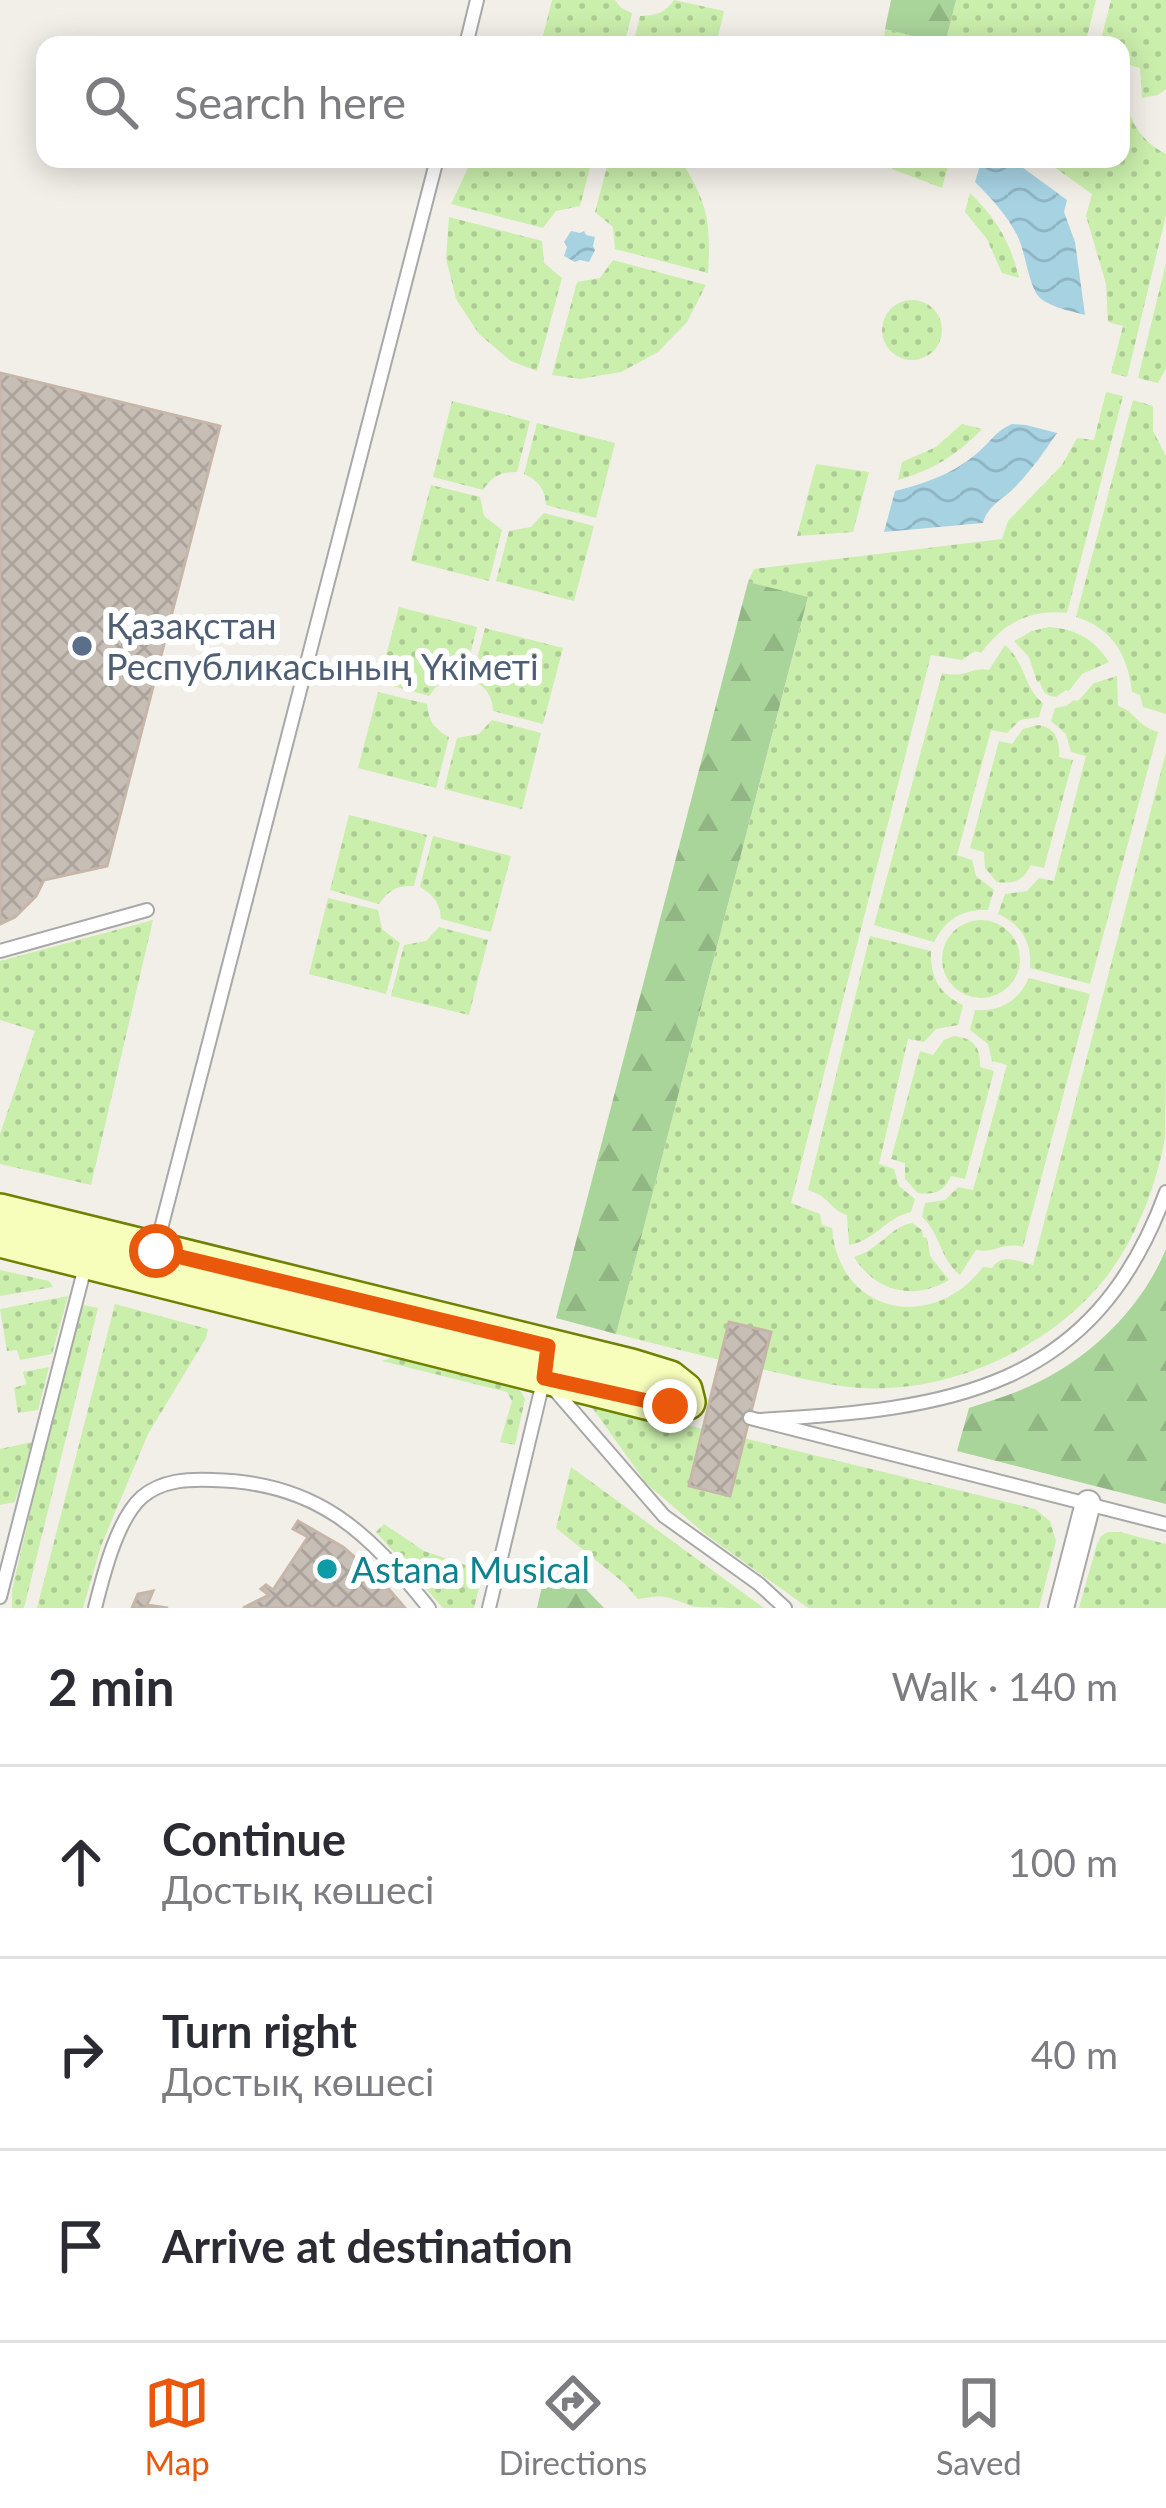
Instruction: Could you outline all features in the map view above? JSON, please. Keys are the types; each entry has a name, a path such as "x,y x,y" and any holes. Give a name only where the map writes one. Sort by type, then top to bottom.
{"street":[{"path":"0,1210 546,1362"},
{"path":"0,1240 546,1362"},
{"path":"1061,1608 1088,1504"}],"lane":[{"path":"468,36 477,0"},
{"path":"156,1251 435,168"},
{"path":"0,951 147,910"},
{"path":"1166,1192 1150,1234 1095,1315 1046,1356 1007,1378 902,1408 754,1419 1166,1524"},
{"path":"0,1597 86,1262"},
{"path":"489,1608 546,1362"},
{"path":"546,1362 664,1516 784,1608"},
{"path":"95,1608 126,1516 143,1496 190,1479 260,1485 325,1508 367,1537 428,1608"}],"green space":[{"path":"552,0 615,0 632,13 626,36 543,36"},
{"path":"674,0 724,11 718,36 635,36 640,16 667,8"},
{"path":"891,0 956,0 947,36 913,36 885,29"},
{"path":"956,0 1096,0 1087,36 947,36"},
{"path":"1111,0 1166,0 1166,89 1142,98 1140,68 1130,65 1130,36 1102,36"},
{"path":"885,29 915,36 884,36"},
{"path":"1130,113 1147,141 1166,154 1166,215 1127,377 1111,373 1123,326 1108,322 1106,284 1086,216 1092,194 1056,168 1130,168"},
{"path":"468,168 590,168 580,206 556,211 543,228 451,204"},
{"path":"607,168 685,168 706,213 708,273 615,249 613,227 595,212"},
{"path":"892,168 948,168 942,188"},
{"path":"970,193 1001,232 1019,278 1002,273 987,239 965,212"},
{"path":"449,217 542,241 544,263 562,278 537,371 511,361 479,334 456,299 446,258"},
{"path":"613,260 706,285 687,322 658,352 621,372 580,379 552,375 577,282 600,278"},
{"path":"1166,263 1166,368 1158,383 1138,378"},
{"path":"912,300 933,309 942,330 933,351 912,360 891,351 882,330 891,309"},
{"path":"1106,392 1123,396 1067,613 1041,613 1018,620 981,653 975,651 962,660 931,655 791,1203 820,1214 822,1225 832,1228 838,1257 852,1280 870,1296 891,1305 915,1307 939,1301 962,1288 983,1267 992,1268 1000,1261 1033,1265 1166,752 1165,1137 1156,1177 1132,1236 1098,1287 1049,1331 990,1364 926,1383 848,1387 761,1369 729,1323 720,1360 616,1334 808,598 748,582 754,569 1002,539 1008,521 1062,465 1077,438 1094,440"},
{"path":"1133,400 1153,406 1153,431 1166,456 1166,714 1143,707 1140,695 1132,692 1127,666 1116,645 1099,628 1076,617"},
{"path":"452,401 530,421 517,472 497,476 483,490 433,477"},
{"path":"537,423 615,443 596,518 546,505 540,486 524,474"},
{"path":"962,424 982,429 944,460 898,480 902,462 936,447"},
{"path":"816,464 869,472 853,532 797,536"},
{"path":"431,485 480,497 484,516 502,530 489,581 411,561"},
{"path":"544,513 594,526 574,601 496,581 509,531 531,527"},
{"path":"748,582 808,597 616,1334 556,1318"},
{"path":"399,607 477,627 464,678 443,681 429,696 379,682"},
{"path":"1049,627 1084,637 1109,662 1082,674 1069,691 1056,697 1037,682 1029,657 1014,641"},
{"path":"485,628 563,648 543,724 493,711 487,692 472,679"},
{"path":"1005,645 1043,703 1039,717 1020,720 1007,733 991,730 957,855 972,860 976,876 994,890 988,910 956,917 934,942 874,925 942,673 989,670"},
{"path":"1117,676 1118,706 1158,732 1090,984 1030,968 1024,935 998,914 1005,894 1027,891 1039,878 1054,881 1086,756 1071,752 1066,734 1051,721 1055,708 1078,701 1094,683"},
{"path":"378,692 427,704 433,724 449,737 436,788 358,768"},
{"path":"492,720 541,733 522,809 444,789 457,738 479,734"},
{"path":"1038,725 1056,736 1059,757 1073,760 1044,868 1031,865 1017,880 997,882 985,868 984,852 970,848 999,741 1012,744 1023,729"},
{"path":"349,815 427,835 414,886 394,889 379,904 330,890"},
{"path":"433,836 511,856 491,932 441,919 435,900 420,887"},
{"path":"328,898 378,910 382,929 400,943 386,994 309,974"},
{"path":"153,920 91,1185 0,1164 0,1134 35,1031 0,1020 0,961"},
{"path":"981,920 1008,932 1020,959 1008,986 981,998 954,986 942,959 954,932"},
{"path":"439,927 488,940 469,1015 391,996 404,945 426,941"},
{"path":"870,936 931,951 938,984 963,1005 958,1025 936,1029 924,1042 908,1039 879,1164 894,1169 899,1186 915,1199 911,1212 849,1245 847,1215 808,1190"},
{"path":"1029,978 1090,994 1023,1247 976,1250 960,1275 922,1217 925,1203 945,1200 958,1187 973,1190 1007,1065 992,1061 988,1044 970,1030 975,1010 1008,1003"},
{"path":"954,1036 971,1042 980,1067 994,1071 965,1179 951,1176 938,1191 918,1193 905,1179 905,1163 891,1159 920,1051 933,1055 944,1040"},
{"path":"912,1223 922,1230 930,1256 949,1280 922,1290 896,1290 873,1278 854,1257"},
{"path":"1166,1249 1166,1504 957,1451 969,1408 1030,1386 1093,1347 1143,1292"},
{"path":"0,1270 49,1281 53,1287 0,1296"},
{"path":"68,1296 52,1354 20,1360 17,1350 7,1351 0,1309"},
{"path":"79,1304 98,1308 24,1608 12,1608 12,1590"},
{"path":"115,1304 208,1329 206,1338 148,1434 101,1546 83,1608 37,1608"},
{"path":"400,1354 515,1381 525,1399 515,1445 500,1442 512,1401 507,1392 382,1361"},
{"path":"49,1367 38,1410 18,1413 14,1388 26,1384 23,1372"},
{"path":"586,1399 703,1429 690,1486 730,1495 744,1438 1035,1509 1050,1521 1056,1541 1039,1608 808,1608 705,1534 646,1483"},
{"path":"32,1442 15,1502 0,1505 0,1449"},
{"path":"571,1467 764,1608 695,1607 663,1597 638,1599 556,1528"},
{"path":"384,1524 424,1551 483,1571 474,1608 443,1608 376,1532"},
{"path":"1108,1532 1166,1544 1166,1608 1079,1608 1097,1544"},
{"path":"548,1560 580,1583 604,1608 537,1608"}],"water":[{"path":"979,168 1023,168 1067,200 1064,212 1075,242 1085,315 1040,298 1013,228 975,182"},
{"path":"571,231 595,237 589,262 564,256 564,242"},
{"path":"1012,424 1057,433 983,523 884,532 895,491 957,468"}],"building":[{"name":"Қазақстан Республикасының Үкіметі","path":"0,373 220,426 107,866 44,880 15,917 0,924"},
{"path":"729,1322 771,1332 730,1496 689,1486"},
{"name":"Astana Musical","path":"298,1521 343,1547 405,1608 243,1608 269,1595 261,1589 266,1585 273,1590 308,1537 293,1529"},
{"path":"153,1591 147,1605 168,1608 132,1608 138,1594"}],"place":[{"name":"Қазақстан Республикасының Үкіметі","path":"82,646"},
{"name":"Astana Musical","path":"327,1569"}],"route":[{"path":"156,1251 548,1346 544,1378 670,1406"}]}
